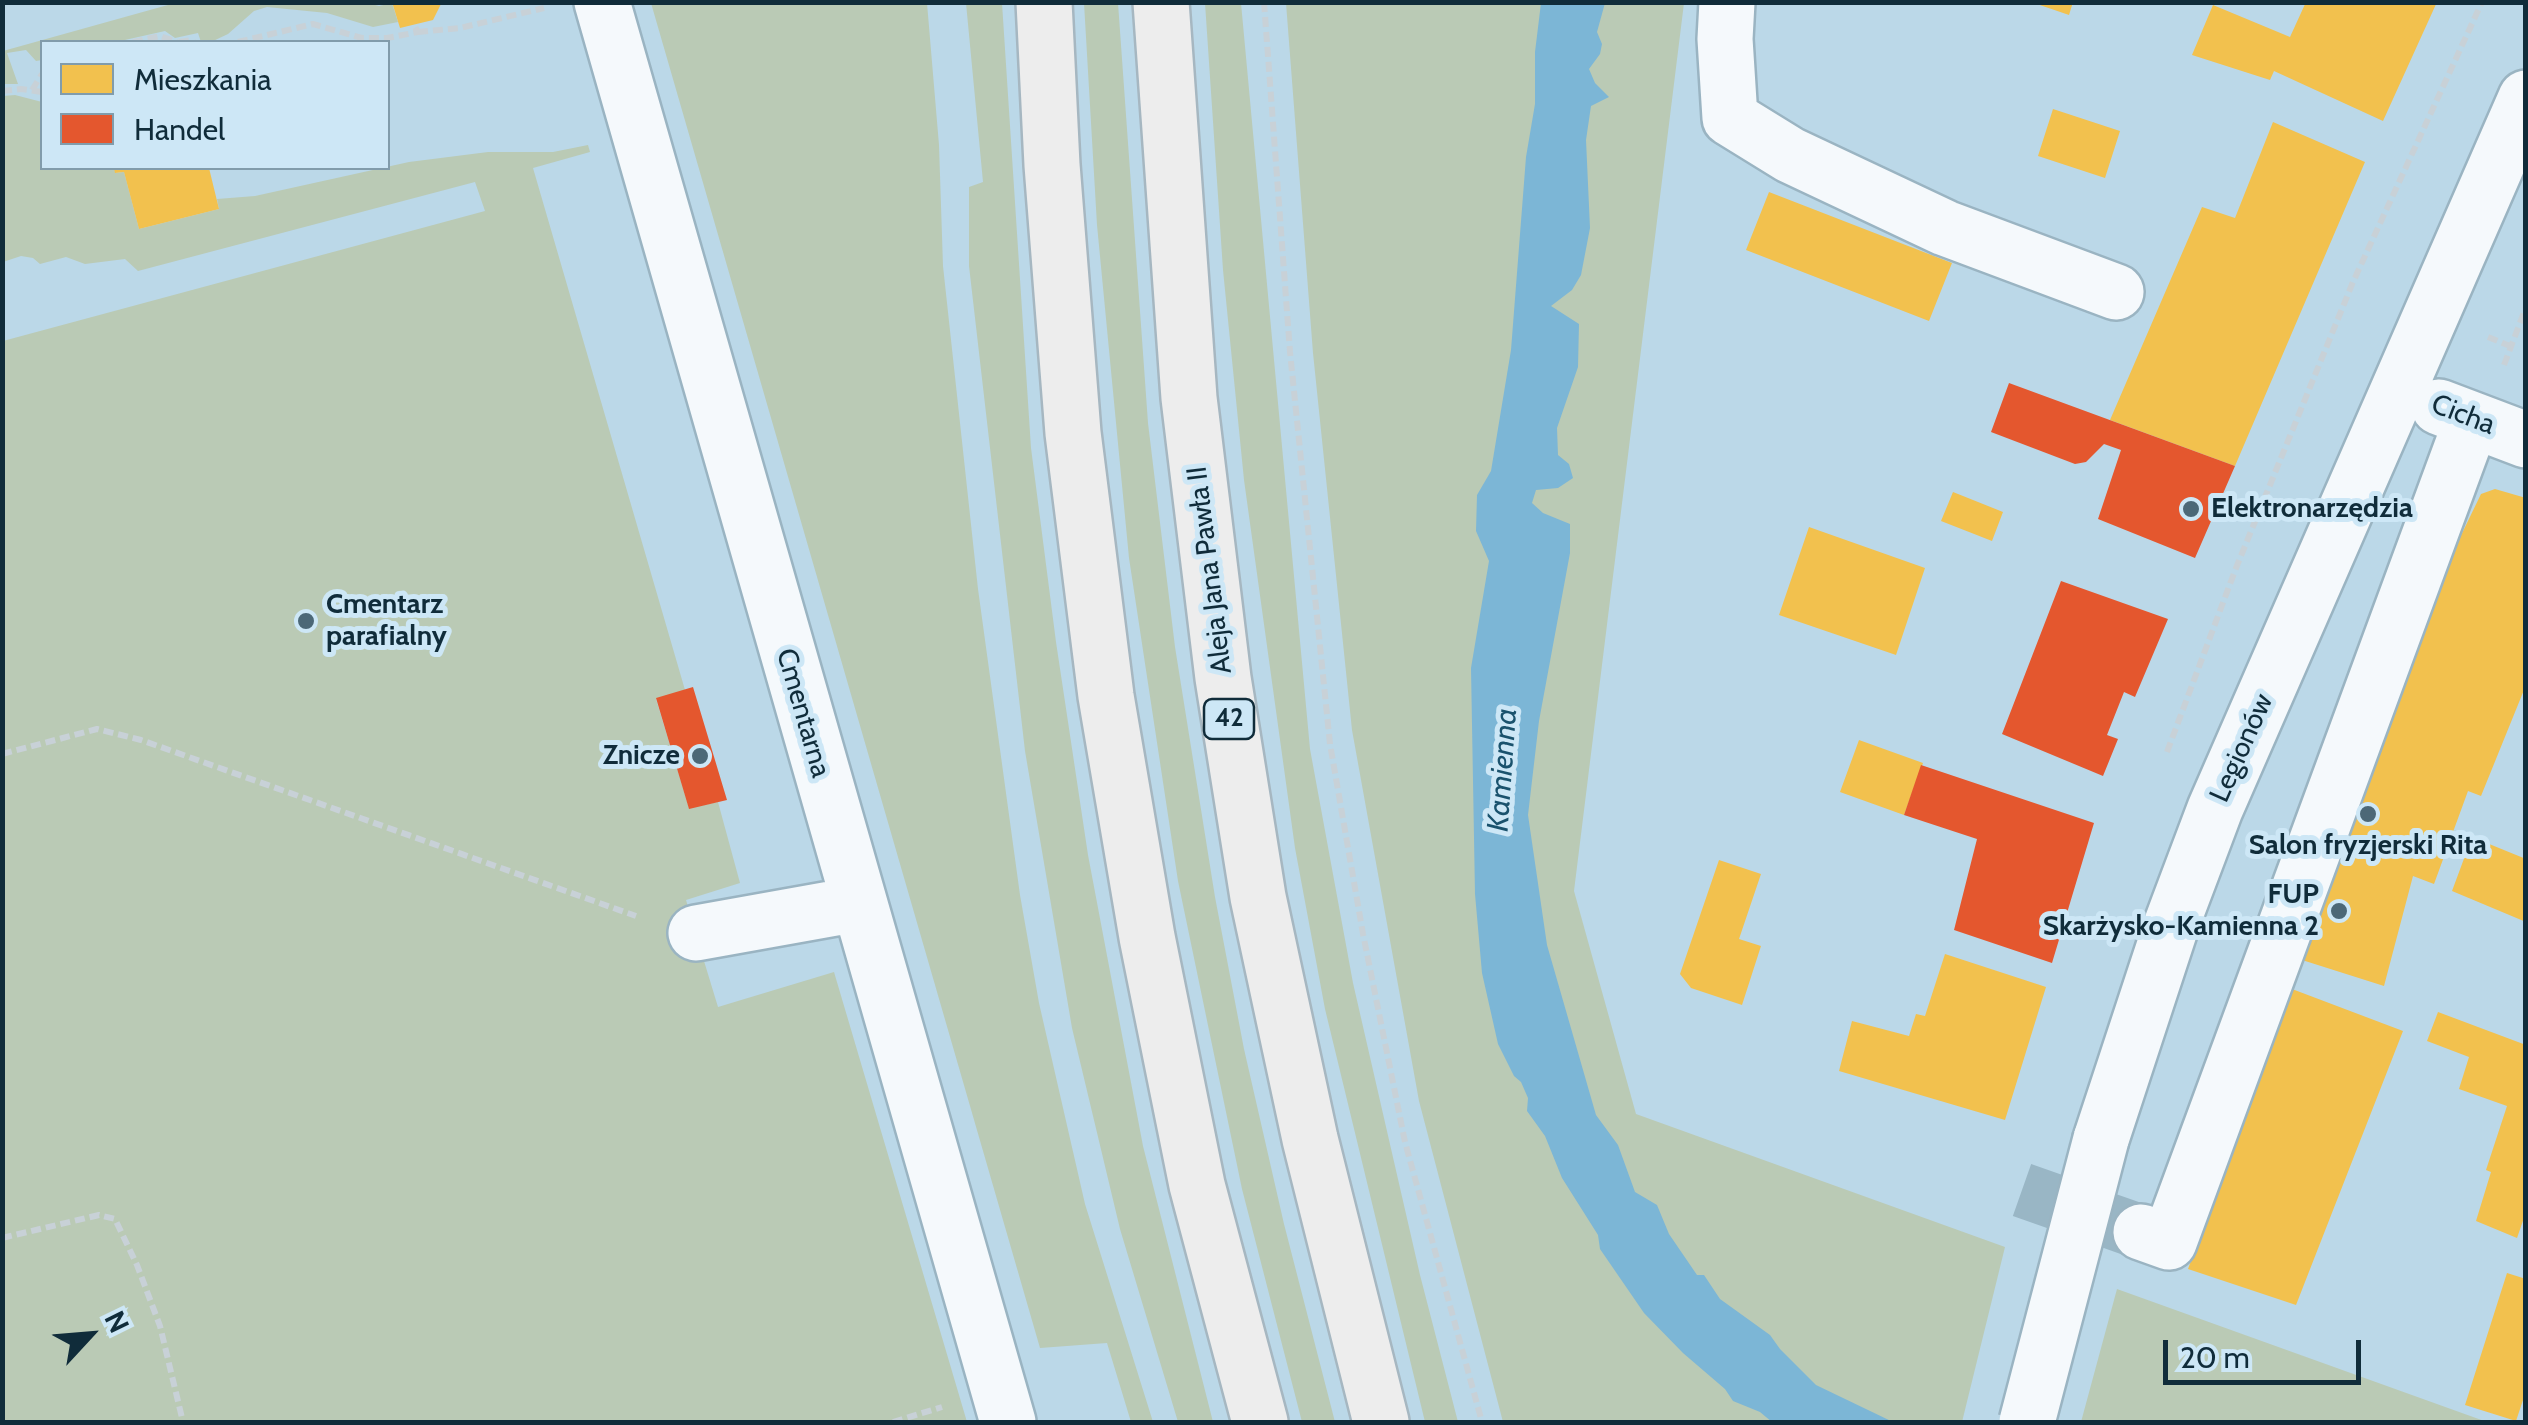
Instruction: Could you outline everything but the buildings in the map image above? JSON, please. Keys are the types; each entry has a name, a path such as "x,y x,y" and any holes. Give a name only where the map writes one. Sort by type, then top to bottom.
{"main road":[{"path":"1044,2 1073,433 1106,696 1146,938 1196,1185 1260,1422"},
{"name":"Aleja Jana Pawła II","path":"1161,2 1189,398 1223,678 1258,897 1310,1139 1382,1422"}],"street":[{"name":"Cmentarna","path":"602,2 1008,1422"},
{"path":"1726,2 1730,118 1790,154 1945,228 2116,292"},
{"name":"Legionów","path":"2027,1422 2101,1139 2215,808 2526,98"},
{"name":"Cicha","path":"2400,391 2526,440"},
{"path":"2141,1232 2169,1242 2472,420"},
{"path":"696,933 858,904"}],"path":[{"path":"1264,2 1290,352 1330,744 1362,934 1405,1142 1482,1422"},
{"path":"2166,754 2236,568 2353,282 2482,2"},
{"path":"246,40 313,24 362,38 416,28 460,28 548,7"},
{"path":"141,40 160,36 172,40"},
{"path":"32,90 40,77"},
{"path":"2,91 40,92"},
{"path":"2506,372 2503,362 2526,307"},
{"path":"2,754 97,730 141,740 628,914 696,933"},
{"path":"2,1238 99,1214 115,1219 160,1326 183,1422"},
{"path":"893,1422 947,1405"}],"green space":[{"path":"175,3 392,3 398,22 373,27 327,13 267,7 254,11 215,40 200,40 198,33 175,38 165,31 125,40 42,40"},
{"path":"651,3 927,3 939,145 943,266 978,589 1020,895 1039,1003 1085,1204 1153,1422 1131,1422 1107,1343 1040,1348"},
{"path":"966,3 1002,3 1031,448 1056,642 1088,855 1143,1146 1213,1422 1178,1422 1120,1229 1072,1028 1025,751 969,266 969,187 983,182"},
{"path":"1084,3 1118,3 1148,423 1175,647 1244,1049 1335,1422 1302,1422 1242,1189 1178,881 1129,558 1097,225"},
{"path":"1205,3 1241,3 1310,749 1353,983 1458,1422 1425,1422 1325,1009 1295,848 1244,480 1223,270"},
{"path":"1286,3 1684,3 1574,891 1636,1114 2005,1247 1962,1422 1503,1422 1419,1101 1352,730 1313,353"},
{"path":"40,41 40,60 26,50 7,53 18,84 3,84 3,51"},
{"name":"Cmentarz parafialny","path":"3,96 40,101 40,170 124,172 139,229 219,209 217,199 255,196 373,170 390,170 390,166 409,162 488,152 553,152 588,145 590,152 533,168 685,690 656,699 689,808 718,802 740,883 686,900 704,961 718,1007 834,972 967,1422 3,1422 3,341 485,211 475,182 138,271 125,259 85,264 66,257 40,264 21,256 3,262"},
{"path":"2117,1289 2487,1422 2081,1422"}],"water":[{"name":"Kamienna","path":"1541,3 1605,3 1597,32 1602,44 1600,54 1589,69 1595,83 1609,97 1591,106 1586,140 1590,228 1581,275 1572,290 1551,306 1579,324 1578,367 1557,428 1558,455 1569,464 1573,478 1558,488 1536,490 1532,503 1543,513 1570,524 1570,553 1539,721 1528,815 1547,945 1596,1115 1618,1145 1635,1192 1657,1205 1669,1234 1697,1275 1704,1275 1720,1299 1770,1335 1816,1385 1893,1422 1772,1422 1760,1412 1733,1401 1644,1313 1600,1249 1598,1235 1562,1178 1545,1136 1527,1111 1528,1098 1521,1082 1498,1044 1482,973 1475,894 1471,668 1489,561 1476,531 1477,495 1491,471 1511,350"}],"tunnel":[{"path":"2022,1190 2141,1232"}],"place":[{"name":"Elektronarzędzia","path":"2191,509"},
{"name":"Cmentarz parafialny","path":"306,621"},
{"name":"Znicze","path":"700,756"},
{"name":"Salon fryzjerski Rita","path":"2368,814"},
{"name":"FUP Skarżysko-Kamienna 2","path":"2339,911"}]}
